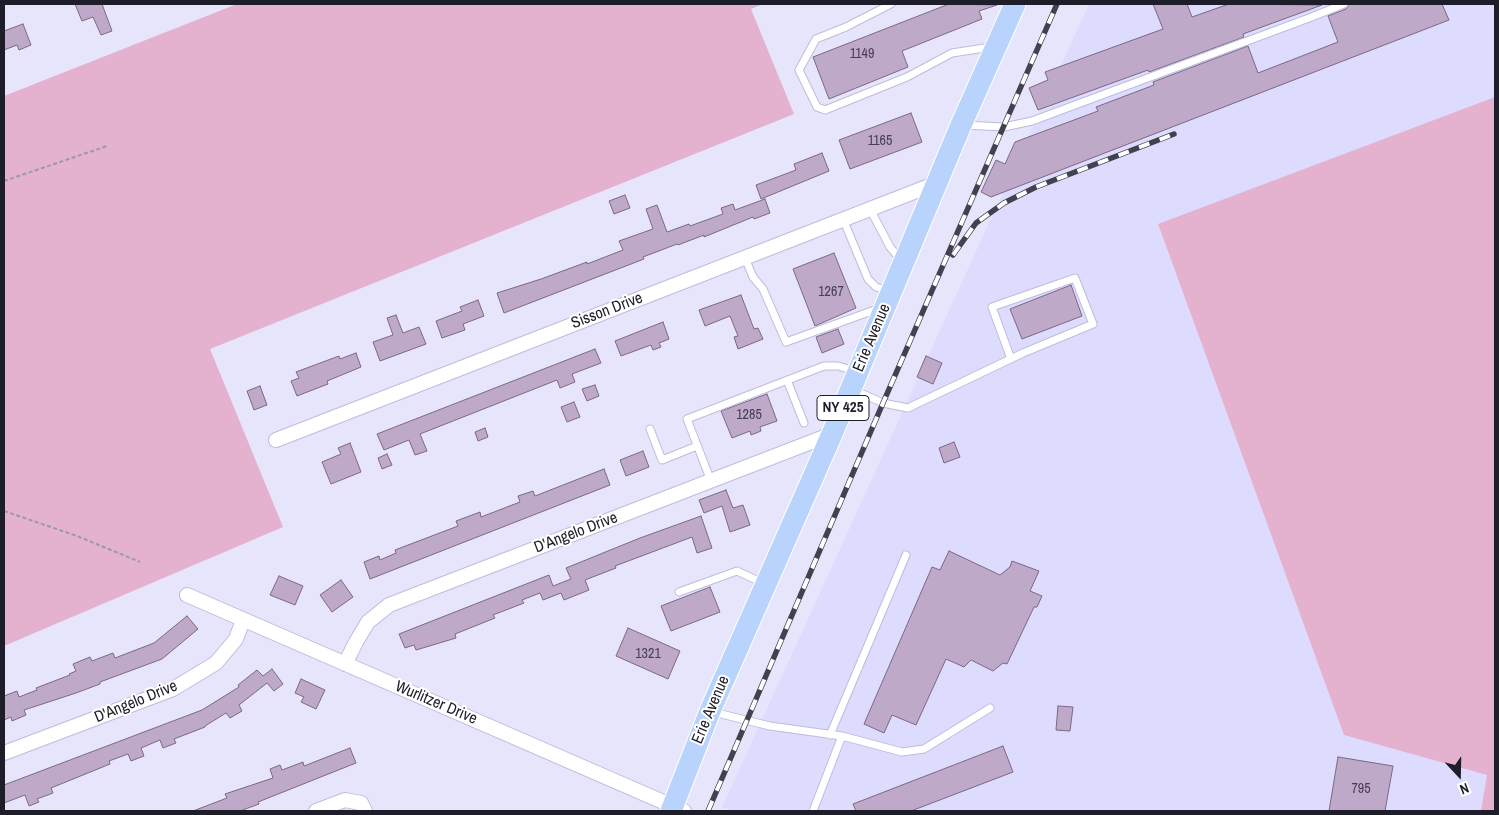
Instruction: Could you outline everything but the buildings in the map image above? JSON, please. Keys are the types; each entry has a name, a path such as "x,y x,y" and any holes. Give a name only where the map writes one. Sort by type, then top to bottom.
{"main road":[{"name":"Erie Avenue","path":"676,810 710,711 832,434 937,183 1015,4"}],"street":[{"name":"Sisson Drive","path":"276,440 937,183"},
{"name":"D'Angelo Drive","path":"345,664 368,622 389,606 832,434"},
{"name":"Wurlitzer Drive","path":"187,596 676,810"},
{"name":"D'Angelo Drive","path":"4,753 173,689 216,663 236,638 243,620"},
{"path":"316,811 345,800 361,803 365,811"}],"lane":[{"path":"892,4 846,27 816,39 799,70 817,107 825,110 907,77 952,53 996,46"},
{"path":"962,125 1004,127 1032,121 1344,4"},
{"path":"870,209 890,247 895,253 906,259"},
{"path":"744,258 753,277 764,289 786,342 888,299 868,279 843,219"},
{"path":"711,481 687,420 824,366 838,366 883,403 908,408 1011,359 1092,324 1075,278 992,307 1011,359"},
{"path":"787,380 804,423"},
{"path":"650,429 662,460 697,446"},
{"path":"830,735 906,555"},
{"path":"679,592 736,571 766,584"},
{"path":"710,711 770,726 842,736 902,752 924,749 990,708"},
{"path":"813,811 842,736"}],"path":[{"path":"4,181 107,146"},
{"path":"4,510 77,536 140,562"}],"shaded area":[{"path":"237,4 763,4 751,9 794,114 210,349 283,527 4,646 4,96"},
{"path":"1089,4 1495,4 1495,97 1158,224 1344,735 1488,775 1481,811 732,811 722,807"},
{"path":"1495,97 1495,811 1481,811 1487,775 1344,735 1158,224"}],"railway":[{"path":"708,811 1057,4"},
{"path":"953,255 976,223 1004,203 1036,187 1174,134"}]}
